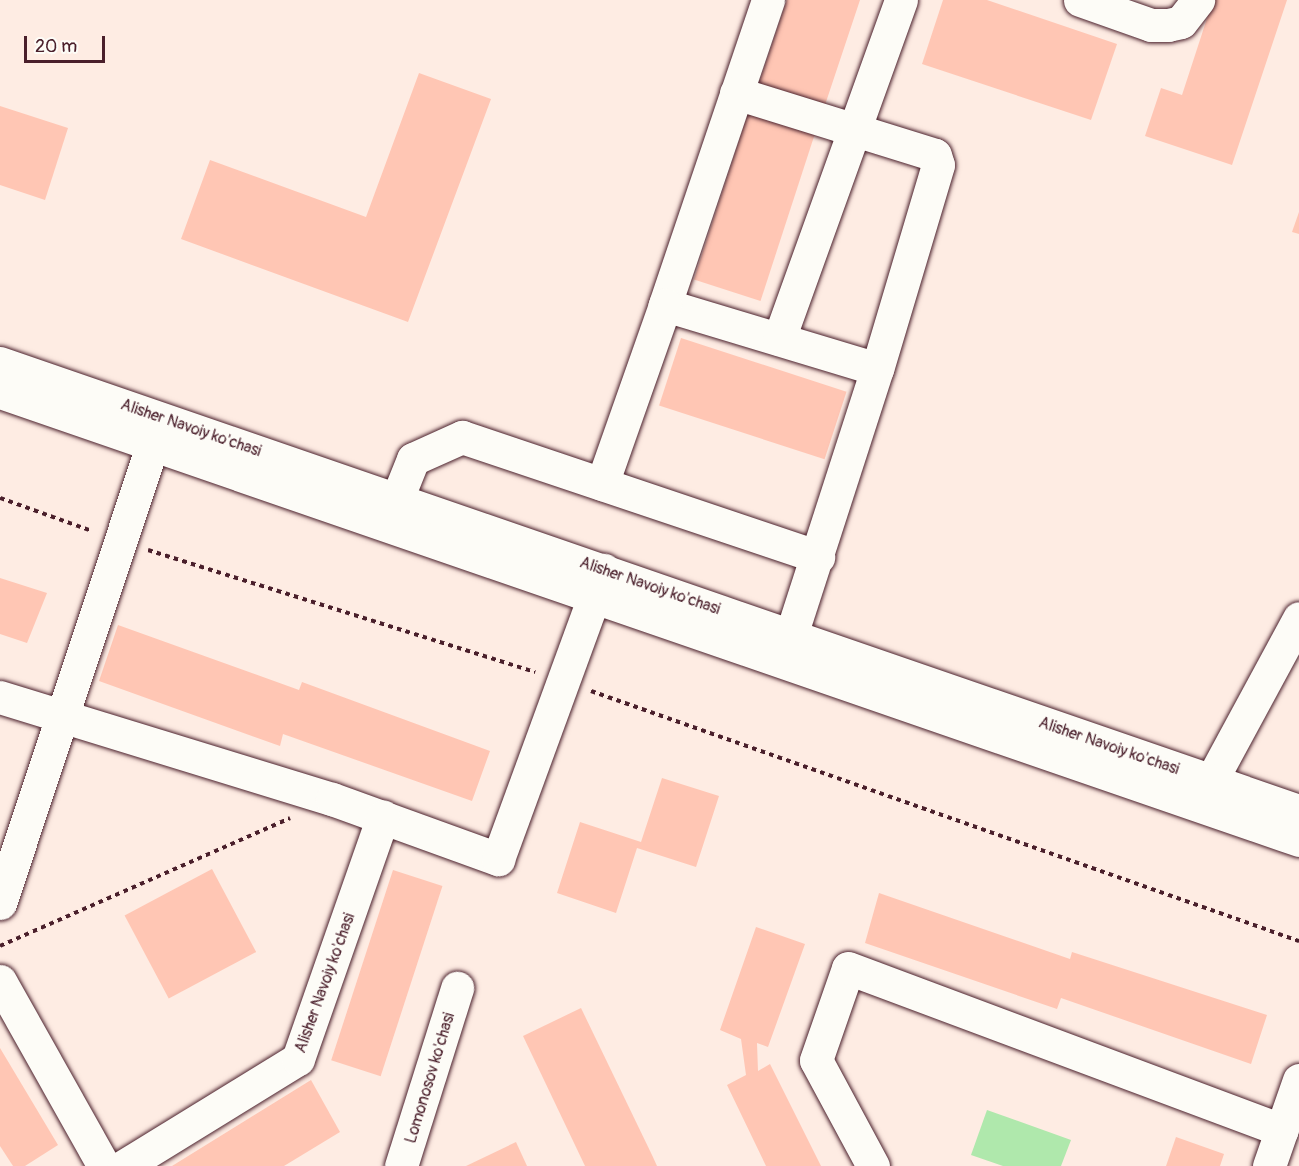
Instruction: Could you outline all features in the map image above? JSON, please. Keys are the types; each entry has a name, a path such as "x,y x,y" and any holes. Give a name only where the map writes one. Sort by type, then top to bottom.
{"street":[{"path":"602,484 768,0"},
{"path":"779,339 857,128 901,0"},
{"path":"1080,0 1151,25 1181,22 1198,0"},
{"path":"736,93 925,147 938,165 877,369 791,635"},
{"path":"665,305 877,369"},
{"name":"Alisher Navoiy ko'chasi","path":"0,363 397,499 600,584 791,635 1006,725 1299,840"},
{"name":"Alisher Navoiy ko'chasi","path":"0,392 152,445 600,584 1006,725 1210,781 1299,812"},
{"path":"397,499 413,459 462,436 818,557"},
{"path":"0,903 152,445"},
{"path":"0,697 61,718 332,799 498,859 600,584"},
{"path":"1210,781 1299,618"},
{"name":"Alisher Navoiy ko'chasi","path":"124,1166 298,1059 383,816"},
{"path":"873,1166 816,1060 848,968 1282,1130"},
{"path":"0,981 104,1166"},
{"name":"Lomonosov ko'chasi","path":"401,1166 457,988"},
{"path":"1269,1166 1299,1080"}],"path":[{"path":"0,498 120,542 563,681 1299,941"},
{"path":"0,946 332,799"}],"green space":[{"path":"987,1110 1071,1140 1061,1166 1003,1166 971,1155"}],"building":[{"path":"787,0 860,0 822,114 756,92"},
{"path":"943,0 987,0 1117,44 1091,120 922,64"},
{"path":"1213,0 1287,0 1232,165 1145,136 1161,88 1182,95"},
{"path":"419,73 491,99 408,322 181,239 210,160 366,217"},
{"path":"0,106 68,128 45,200 0,185"},
{"path":"748,113 815,135 760,301 694,279"},
{"path":"1299,212 1299,234 1292,232"},
{"path":"681,338 846,392 825,459 659,406"},
{"path":"0,578 47,593 27,643 0,634"},
{"path":"118,625 299,690 302,682 490,751 472,801 283,734 280,746 99,681"},
{"path":"662,778 719,796 696,867 637,848 616,913 557,893 580,822 641,842"},
{"path":"212,869 256,952 169,998 125,915"},
{"path":"393,870 442,886 381,1076 331,1060"},
{"path":"879,893 1070,959 1072,952 1267,1015 1251,1064 1061,998 1057,1009 865,943"},
{"path":"756,927 805,944 768,1047 757,1043 758,1071 770,1064 821,1166 766,1166 727,1085 746,1075 741,1039 720,1030"},
{"path":"581,1008 657,1166 585,1166 523,1036"},
{"path":"0,1048 58,1145 25,1166 13,1166 0,1146"},
{"path":"311,1080 340,1132 284,1166 172,1166"},
{"path":"1176,1137 1224,1154 1220,1166 1166,1166"},
{"path":"516,1142 527,1166 466,1166"}]}
